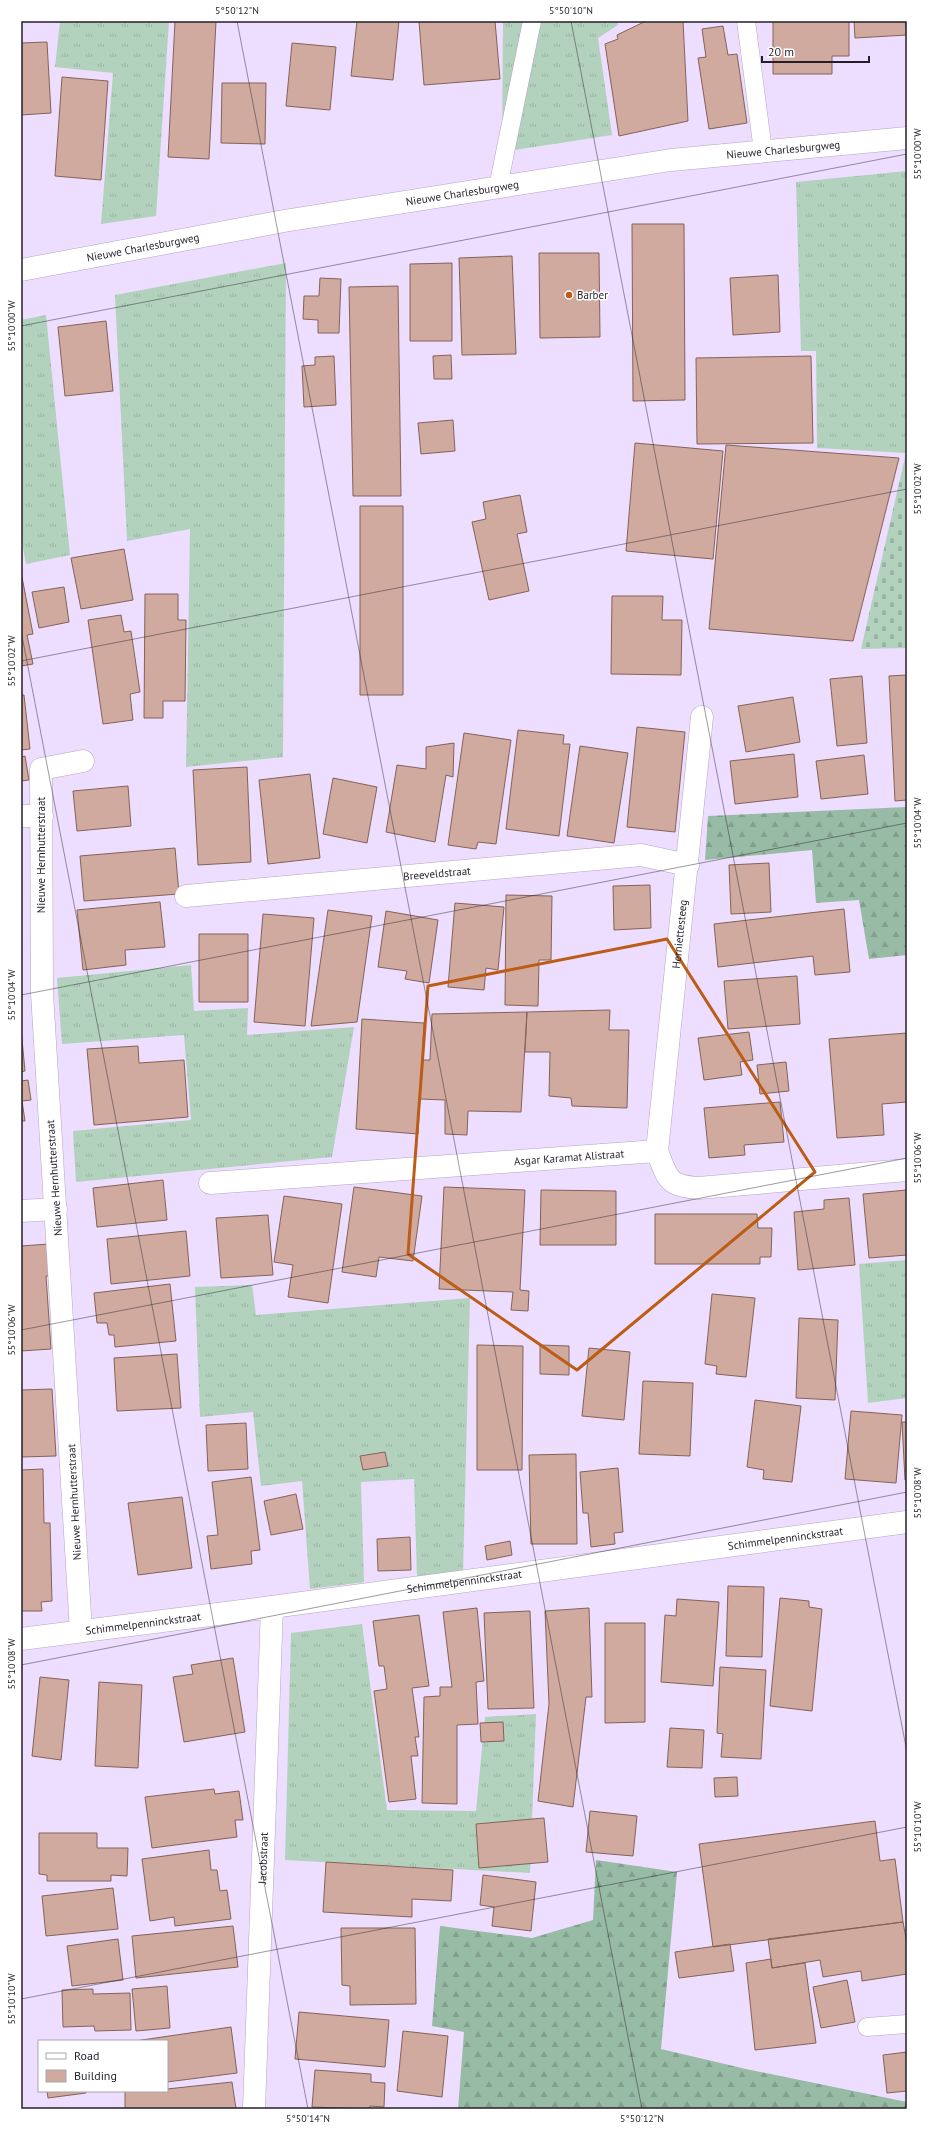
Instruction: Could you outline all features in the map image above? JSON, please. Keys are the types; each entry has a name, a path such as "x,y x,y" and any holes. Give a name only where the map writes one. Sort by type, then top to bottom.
{"street":[{"name":"Nieuwe Charlesburgweg","path":"21,270 284,220 671,160 907,138"},
{"name":"Herniettesteeg","path":"657,1151 688,865 702,717"},
{"name":"Nieuwe Hernhutterstraat","path":"81,1631 31,816 41,769 83,761"},
{"name":"Breeveldstraat","path":"186,896 641,855 688,865"},
{"path":"657,1151 667,1177 681,1186 699,1188 907,1170"},
{"name":"Asgar Karamat Alistraat","path":"210,1183 657,1151"},
{"path":"21,1211 56,1209"},
{"name":"Schimmelpenninckstraat","path":"21,1638 272,1607 907,1522"},
{"name":"Jacobstraat","path":"254,2109 272,1607"}],"lane":[{"path":"498,187 532,21"},
{"path":"746,21 763,152"},
{"path":"867,2027 907,2024"}],"highlighted area":[{"path":"667,939 815,1172 577,1370 408,1254 428,986"}],"green space":[{"path":"60,21 169,21 156,216 101,224 113,73 55,67"},
{"path":"503,21 618,21 618,25 598,38 612,135 502,152"},
{"path":"907,171 906,453 817,448 816,351 801,351 796,182"},
{"path":"286,263 283,757 186,767 190,529 127,541 115,295"},
{"path":"46,315 70,555 26,564 21,537 21,320"},
{"path":"906,422 907,648 861,649 906,453"},
{"path":"907,807 907,955 869,959 859,900 816,903 812,850 705,860 708,816"},
{"path":"191,965 194,1011 248,1008 247,1035 354,1027 332,1157 76,1182 73,1131 191,1120 184,1035 62,1044 57,978"},
{"path":"907,1260 907,1398 868,1403 859,1264"},
{"path":"252,1285 256,1315 470,1298 463,1573 417,1578 414,1479 361,1482 364,1582 310,1589 302,1481 261,1486 253,1412 200,1417 195,1287"},
{"path":"362,1624 387,1810 476,1811 485,1717 536,1714 530,1873 285,1860 291,1633"},
{"path":"596,1860 677,1872 661,2049 746,2069 907,2102 907,2109 458,2109 464,2032 432,2026 440,1926 532,1938 593,1920"}],"building":[{"path":"175,21 216,21 209,159 168,157"},
{"path":"357,21 399,21 393,80 351,76"},
{"path":"419,21 495,21 500,79 424,85"},
{"path":"646,21 683,21 688,121 619,136 605,44 618,39 617,35"},
{"path":"773,21 849,21 849,56 832,56 832,74 773,74"},
{"path":"854,21 907,21 907,35 855,38"},
{"path":"723,26 728,55 737,54 747,123 709,129 698,58 706,57 702,29"},
{"path":"47,42 51,113 21,115 21,43"},
{"path":"292,43 336,47 330,110 286,106"},
{"path":"62,77 108,81 101,180 55,176"},
{"path":"222,83 266,83 265,144 221,143"},
{"path":"632,224 684,224 685,400 633,401"},
{"name":"Barber","path":"539,253 599,253 600,337 540,338"},
{"path":"512,256 516,354 462,355 459,258"},
{"path":"452,263 452,341 410,341 410,264"},
{"path":"778,275 780,332 733,335 730,278"},
{"path":"320,278 341,279 339,333 318,333 318,320 303,319 304,296 319,296"},
{"path":"398,286 401,496 353,496 349,287"},
{"path":"106,321 113,391 65,396 58,327"},
{"path":"451,355 452,379 434,379 433,356"},
{"path":"334,356 336,405 304,407 302,366 315,365 315,357"},
{"path":"811,356 813,443 697,444 696,358"},
{"path":"453,420 455,451 421,454 418,423"},
{"path":"635,443 723,451 713,559 626,551"},
{"path":"726,445 899,458 853,641 709,629"},
{"path":"520,495 527,532 517,534 529,591 489,600 472,522 486,519 483,502"},
{"path":"360,506 403,506 403,695 360,695"},
{"path":"124,549 133,600 81,609 71,558"},
{"path":"21,572 33,634 27,635 33,664 21,666"},
{"path":"64,587 69,622 39,628 32,592"},
{"path":"145,594 178,594 178,620 186,620 185,701 163,701 163,718 144,718"},
{"path":"612,596 663,596 662,620 682,620 681,675 611,674"},
{"path":"121,615 124,632 131,631 140,692 130,694 133,720 103,724 88,620"},
{"path":"907,675 907,800 895,801 889,676"},
{"path":"862,676 867,743 837,746 830,679"},
{"path":"21,695 24,695 30,749 21,750"},
{"path":"793,697 800,742 746,752 738,706"},
{"path":"637,727 685,732 675,832 627,827"},
{"path":"518,730 564,735 563,744 570,744 559,836 506,829"},
{"path":"464,733 511,740 496,844 478,842 476,849 448,845"},
{"path":"454,743 453,777 446,775 435,842 386,832 397,765 426,769 426,747"},
{"path":"580,746 628,753 614,843 567,836"},
{"path":"794,754 798,797 735,804 730,761"},
{"path":"864,755 868,794 821,799 816,761"},
{"path":"25,756 29,780 21,781 21,757"},
{"path":"247,767 251,862 198,865 193,770"},
{"path":"310,774 320,858 268,864 259,780"},
{"path":"333,778 377,787 367,843 323,834"},
{"path":"128,786 131,826 77,831 73,791"},
{"path":"175,848 179,894 84,901 80,856"},
{"path":"769,863 771,912 731,914 729,865"},
{"path":"650,885 651,928 614,930 613,886"},
{"path":"506,895 552,896 551,960 539,960 538,1006 505,1005"},
{"path":"160,902 165,947 125,950 126,965 83,970 77,910"},
{"path":"455,903 504,907 498,970 486,968 484,990 448,987"},
{"path":"844,909 850,972 815,975 813,956 718,967 714,924"},
{"path":"328,910 372,916 357,1022 311,1026"},
{"path":"386,911 438,920 429,983 405,979 407,971 378,967"},
{"path":"263,914 314,918 305,1026 254,1022"},
{"path":"199,934 248,934 248,1002 199,1002"},
{"path":"797,976 800,1024 728,1029 724,981"},
{"path":"610,1010 609,1030 629,1030 627,1108 572,1106 571,1098 549,1096 550,1052 525,1052 527,1012"},
{"path":"527,1012 521,1112 468,1111 467,1135 445,1134 445,1100 420,1099 423,1060 430,1060 432,1014"},
{"path":"362,1019 424,1023 418,1134 356,1129"},
{"path":"21,1029 25,1071 21,1072"},
{"path":"749,1032 753,1060 740,1062 742,1075 704,1080 698,1038"},
{"path":"907,1033 907,1102 882,1104 884,1135 837,1138 829,1039"},
{"path":"138,1046 139,1063 184,1060 188,1117 94,1125 87,1049"},
{"path":"786,1062 789,1091 760,1094 757,1065"},
{"path":"28,1080 31,1100 22,1101 25,1121 21,1121 21,1081"},
{"path":"780,1102 784,1142 744,1145 745,1155 709,1158 704,1108"},
{"path":"163,1180 167,1220 97,1227 93,1188"},
{"path":"354,1187 422,1196 413,1261 379,1257 376,1277 342,1272"},
{"path":"444,1187 525,1190 520,1290 529,1291 528,1311 511,1310 513,1292 439,1289"},
{"path":"541,1190 616,1191 616,1245 540,1245"},
{"path":"907,1190 907,1255 869,1258 863,1194"},
{"path":"284,1196 342,1204 328,1303 288,1297 293,1265 274,1262"},
{"path":"849,1198 855,1265 798,1270 794,1212 824,1209 824,1200"},
{"path":"655,1214 757,1214 758,1228 772,1228 771,1257 760,1257 760,1264 655,1264"},
{"path":"268,1215 273,1275 221,1278 216,1218"},
{"path":"186,1231 190,1276 111,1284 107,1239"},
{"path":"49,1244 51,1276 46,1276 51,1349 21,1351 21,1246"},
{"path":"170,1284 176,1341 115,1347 114,1335 109,1335 107,1323 97,1323 94,1293"},
{"path":"712,1294 755,1298 746,1377 716,1374 717,1366 705,1364"},
{"path":"799,1318 838,1320 835,1400 796,1398"},
{"path":"477,1345 523,1346 522,1470 477,1470"},
{"path":"540,1345 569,1346 569,1375 540,1374"},
{"path":"589,1348 630,1352 624,1420 582,1416"},
{"path":"177,1354 181,1408 117,1411 114,1358"},
{"path":"643,1381 693,1383 690,1456 639,1454"},
{"path":"52,1389 56,1456 21,1457 21,1390"},
{"path":"755,1400 801,1406 792,1482 763,1479 764,1470 747,1467"},
{"path":"851,1411 902,1415 896,1483 845,1479"},
{"path":"902,1422 907,1422 907,1480 905,1480"},
{"path":"246,1423 248,1469 208,1471 206,1425"},
{"path":"385,1452 388,1466 363,1470 360,1456"},
{"path":"576,1454 577,1544 531,1544 529,1455"},
{"path":"618,1468 623,1532 614,1533 615,1544 591,1547 588,1513 583,1513 580,1472"},
{"path":"43,1469 44,1523 50,1523 52,1601 41,1602 42,1611 21,1611 21,1470"},
{"path":"251,1477 260,1550 251,1551 252,1564 211,1569 207,1536 218,1535 212,1482"},
{"path":"296,1494 303,1529 271,1535 264,1501"},
{"path":"182,1497 192,1568 138,1575 128,1503"},
{"path":"410,1537 411,1570 378,1571 377,1539"},
{"path":"510,1541 512,1555 487,1560 485,1546"},
{"path":"728,1586 764,1587 762,1657 726,1656"},
{"path":"780,1598 809,1601 809,1607 822,1609 812,1711 770,1706"},
{"path":"677,1599 719,1602 713,1686 661,1682 665,1615 676,1616"},
{"path":"477,1608 484,1681 476,1682 478,1724 457,1725 457,1804 422,1803 424,1697 440,1696 440,1687 452,1687 443,1612"},
{"path":"589,1608 592,1697 586,1697 573,1807 538,1801 549,1704 545,1611"},
{"path":"530,1611 534,1708 488,1709 484,1613"},
{"path":"419,1615 429,1686 412,1688 419,1737 415,1737 418,1756 411,1756 416,1799 389,1802 374,1691 387,1689 384,1666 379,1666 373,1621"},
{"path":"605,1623 645,1623 645,1722 605,1723"},
{"path":"233,1658 245,1732 184,1742 173,1677 193,1674 191,1665"},
{"path":"720,1667 766,1670 761,1759 721,1757 723,1734 717,1733"},
{"path":"40,1677 69,1680 61,1760 32,1756"},
{"path":"99,1682 142,1685 138,1768 95,1766"},
{"path":"503,1722 504,1741 481,1742 480,1723"},
{"path":"670,1728 704,1730 702,1768 667,1767"},
{"path":"737,1777 738,1796 715,1797 714,1778"},
{"path":"214,1789 215,1794 239,1791 243,1820 235,1820 237,1837 152,1848 145,1797"},
{"path":"590,1811 637,1816 633,1856 586,1852"},
{"path":"544,1818 548,1862 479,1868 476,1824"},
{"path":"875,1821 880,1861 895,1859 903,1922 713,1947 699,1844"},
{"path":"39,1833 97,1833 97,1848 128,1848 127,1876 111,1875 111,1881 47,1881 47,1875 39,1874"},
{"path":"209,1850 211,1870 217,1870 220,1891 227,1890 231,1919 175,1926 174,1917 150,1921 142,1859"},
{"path":"326,1862 453,1870 451,1901 412,1899 412,1917 323,1912"},
{"path":"483,1875 536,1882 531,1931 492,1926 494,1907 480,1905"},
{"path":"113,1888 118,1929 46,1936 42,1896"},
{"path":"903,1922 907,1944 907,1974 862,1981 861,1971 823,1977 820,1960 772,1968 768,1939"},
{"path":"233,1926 238,1967 136,1978 132,1936"},
{"path":"341,1928 415,1928 416,2004 350,2005 350,1986 342,1985"},
{"path":"118,1939 123,1980 72,1986 67,1946"},
{"path":"730,1944 734,1971 679,1978 675,1952"},
{"path":"771,1959 772,1968 805,1963 816,2043 755,2050 746,1963"},
{"path":"847,1980 855,2022 821,2028 813,1987"},
{"path":"167,1986 170,2028 136,2031 132,1989"},
{"path":"93,1989 93,1994 130,1993 131,2030 95,2031 94,2026 63,2027 62,1990"},
{"path":"299,2012 389,2020 385,2067 295,2059"},
{"path":"231,2027 237,2073 168,2082 168,2040 142,2040"},
{"path":"403,2031 448,2036 442,2097 397,2091"},
{"path":"907,2052 907,2091 887,2093 883,2055"},
{"path":"315,2070 371,2074 371,2082 385,2083 384,2107 370,2106 370,2109 312,2107"},
{"path":"232,2082 236,2109 125,2109 125,2092 168,2092 168,2089"},
{"path":"47,2092 86,2092 86,2093 48,2098"}],"place":[{"name":"Barber","path":"569,295"}]}
